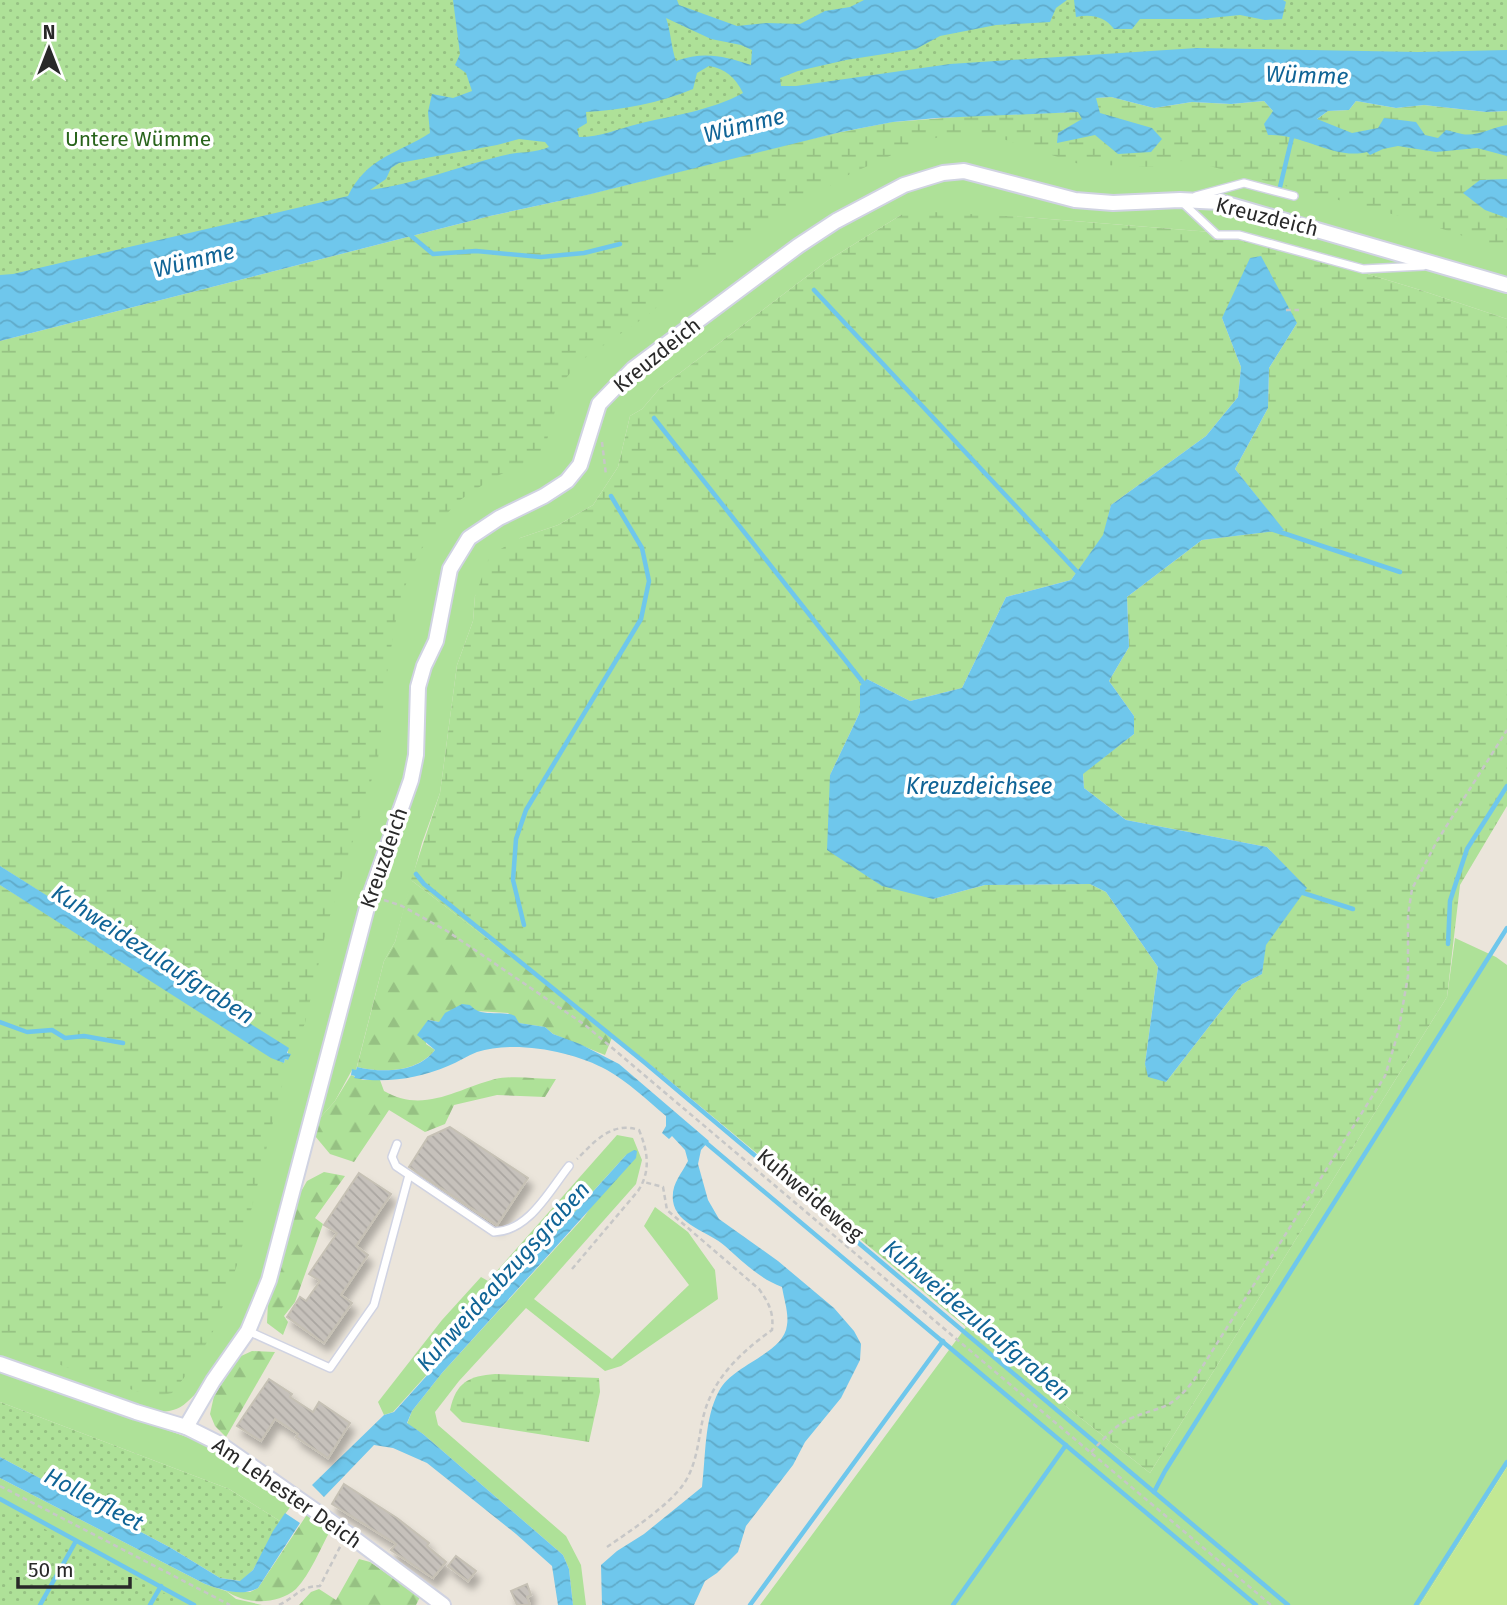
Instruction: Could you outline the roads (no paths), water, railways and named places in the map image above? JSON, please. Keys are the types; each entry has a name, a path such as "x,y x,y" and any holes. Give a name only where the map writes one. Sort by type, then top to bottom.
{"street":[{"name":"Kreuzdeich","path":"186,1427 248,1331 269,1280 370,896 411,780 416,755 418,687 436,641 450,569 469,538 499,518 544,496 567,481 580,465 598,404 633,369 798,246 836,221 904,185 943,173 964,171 1075,200 1113,203 1180,200 1231,205 1507,285"},
{"name":"Am Lehester Deich","path":"0,1364 186,1427 220,1444 347,1533 443,1605"}],"lane":[{"path":"1180,200 1244,183 1294,196"},
{"path":"1180,200 1217,235 1239,235 1363,269 1442,265"},
{"path":"397,1144 392,1157 396,1166 494,1232 506,1232 522,1224 569,1166"},
{"path":"248,1331 330,1368 374,1305 409,1175"}],"water":[{"name":"Wümme","path":"453,0 677,0 679,5 737,26 800,24 825,11 850,7 864,0 1067,0 1056,8 1050,22 996,25 940,36 916,49 798,71 780,78 781,86 950,64 1197,48 1418,52 1507,50 1507,111 1486,112 1424,105 1396,108 1356,101 1349,110 1328,111 1317,119 1352,133 1378,128 1384,118 1416,122 1425,135 1438,138 1446,130 1473,134 1507,125 1507,156 1477,148 1436,152 1398,146 1370,155 1367,152 1330,150 1281,135 1268,135 1264,124 1273,111 1264,101 1231,104 1192,102 1154,108 1111,97 1096,98 1100,113 1152,128 1162,139 1151,152 1118,154 1095,135 1057,143 1058,133 1082,119 1078,112 893,122 490,216 0,341 0,275 348,196 374,164 430,133 428,112 432,94 453,98 472,91 466,73 455,65 460,54","holes":["666,18 711,39 752,50 751,65 714,56 696,56 676,61","709,66 720,69 737,82 743,93 692,112 579,137 577,129 587,123 586,112 641,105 680,94 693,89 697,73","519,139 545,142 549,147 507,154 419,180 370,190 386,179 391,168 399,163"]},
{"path":"1074,0 1286,2 1282,19 1265,20 1240,15 1200,19 1140,19 1132,29 1114,29 1097,17 1076,17"},
{"path":"1507,179 1507,218 1485,210 1463,193 1480,180"},
{"name":"Kreuzdeichsee","path":"1261,256 1297,323 1269,368 1268,408 1235,469 1284,530 1202,540 1127,597 1129,647 1109,681 1134,716 1134,734 1083,774 1084,788 1126,820 1267,847 1307,888 1266,945 1262,974 1242,984 1166,1082 1148,1077 1145,1064 1158,967 1106,892 1090,884 985,885 933,899 882,886 827,850 830,775 860,712 860,686 867,679 910,701 962,688 1006,597 1071,580 1103,535 1111,505 1206,436 1238,397 1241,367 1222,318 1250,258"},
{"path":"0,866 289,1048 287,1053 291,1054 288,1060 285,1059 284,1063 271,1058 0,885"},
{"path":"462,1004 470,1005 480,1012 515,1016 519,1023 545,1027 553,1034 619,1064 709,1141 701,1150 698,1164 708,1200 719,1219 778,1261 834,1308 854,1331 861,1344 860,1360 841,1398 805,1442 793,1465 746,1526 738,1552 705,1581 694,1605 602,1605 601,1565 702,1487 708,1426 714,1402 719,1391 735,1373 768,1352 784,1335 787,1316 782,1287 759,1275 719,1241 680,1216 675,1209 673,1195 675,1185 688,1161 685,1150 672,1136 669,1139 662,1133 666,1126 666,1116 630,1086 593,1063 543,1049 508,1047 477,1052 448,1066 414,1077 366,1080 351,1075 352,1069 356,1070 357,1067 399,1069 428,1058 435,1050 417,1035 428,1020 439,1022 445,1013"},
{"path":"637,1151 636,1158 442,1373 412,1411 407,1423 563,1555 569,1569 573,1605 558,1605 552,1566 516,1534 427,1463 393,1448 374,1445 324,1497 312,1485 384,1415 394,1412 627,1154"},
{"path":"0,1457 171,1548 220,1578 240,1581 253,1570 285,1513 300,1523 258,1588 245,1592 225,1590 205,1584 0,1478"}],"waterway":[{"path":"1280,187 1293,133"},
{"path":"409,234 433,254 476,251 541,257 584,253 620,244"},
{"path":"814,290 1081,576"},
{"path":"654,418 865,685"},
{"path":"524,925 513,880 516,839 526,810 641,619 649,581 642,548 611,496"},
{"path":"1271,529 1400,572"},
{"path":"1448,944 1450,901 1467,849 1507,786"},
{"name":"Kuhweidezulaufgraben","path":"416,874 424,884 644,1062 1288,1605"},
{"path":"1297,891 1353,909"},
{"path":"1154,1492 1507,928"},
{"path":"0,1022 27,1032 52,1030 65,1038 84,1036 123,1043"},
{"name":"Kuhweideabzugsgraben","path":"705,1142 1256,1605"},
{"path":"750,1605 943,1341"},
{"path":"953,1605 1066,1445"},
{"path":"1416,1605 1507,1462"},
{"path":"0,1499 194,1605"},
{"path":"40,1605 76,1541"},
{"path":"150,1605 161,1586"}],"park label":[{"name":"Untere Wümme","path":"138,139"}],"water label":[{"name":"Hollerfleet","path":"94,1499"}]}
